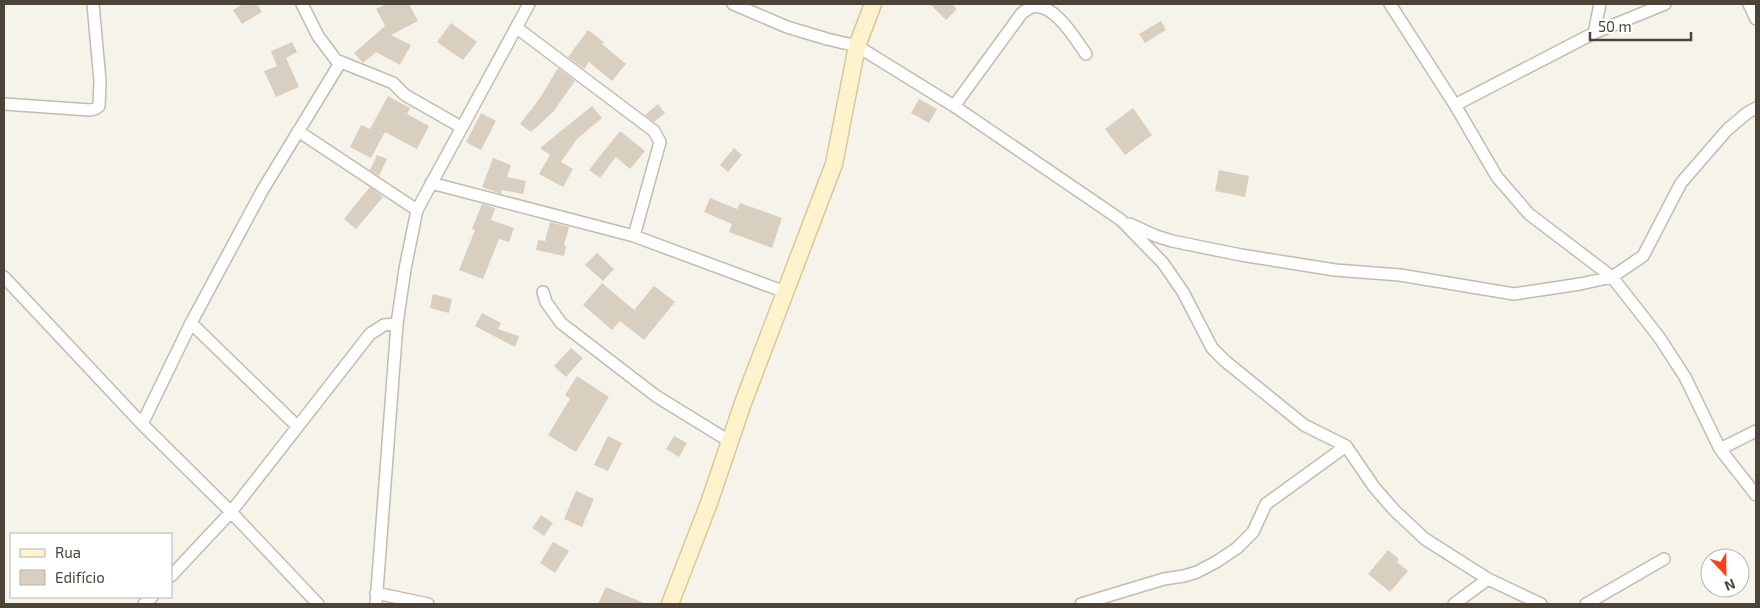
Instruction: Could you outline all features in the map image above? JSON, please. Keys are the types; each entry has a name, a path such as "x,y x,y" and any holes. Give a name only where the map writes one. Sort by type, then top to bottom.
{"street":[{"path":"4,104 90,110 98,106 100,81 93,4"},
{"path":"302,4 318,36 336,60 383,78 405,95 461,127"},
{"path":"428,604 376,598 397,324 406,261 417,210 529,4"},
{"path":"733,4 787,26 826,39 857,46 954,106 1121,220 1156,236 1241,255 1336,270 1400,276 1514,294 1612,277 1643,256 1682,182 1727,130 1742,116 1756,108"},
{"path":"670,604 709,503 729,442 784,292 834,164 857,46 872,4"},
{"path":"1390,4 1455,105 1497,177 1529,214 1612,277 1658,337 1685,377 1720,449 1756,495"},
{"path":"1594,33 1600,4"},
{"path":"1455,105 1594,33 1665,4"},
{"path":"1749,4 1756,20"},
{"path":"954,106 1022,13 1032,7 1043,7 1053,13 1086,54"},
{"path":"517,28 654,131 657,136 660,142 634,236"},
{"path":"142,424 191,323 262,191 340,63"},
{"path":"298,131 417,210"},
{"path":"432,183 634,236 784,292"},
{"path":"1121,220 1163,263 1183,292 1194,316 1216,352 1304,425 1346,446 1374,487 1401,517 1425,539 1488,579 1541,604"},
{"path":"4,277 142,424 231,512 318,604"},
{"path":"543,292 546,302 561,323 656,396 729,442"},
{"path":"191,323 297,426"},
{"path":"172,575 231,512 370,334 384,326 397,324"},
{"path":"1720,449 1756,431"},
{"path":"1081,604 1164,579 1198,572 1216,562 1237,548 1253,532 1266,504 1346,446"},
{"path":"1586,604 1664,559"},
{"path":"1454,604 1488,579"}],"building":[{"path":"243,4 257,4 262,12 242,24 233,10"},
{"path":"386,4 409,4 418,21 391,35 411,45 400,65 376,52 363,63 354,53 385,26 376,9"},
{"path":"930,4 952,4 957,9 946,20"},
{"path":"1161,21 1166,30 1145,43 1139,34"},
{"path":"451,23 477,42 463,60 437,42"},
{"path":"588,30 604,42 602,44 626,64 612,81 589,62 584,69 568,57"},
{"path":"292,42 297,52 286,58 299,87 276,97 264,71 277,66 271,51"},
{"path":"558,68 575,81 553,112 531,132 520,124 540,98"},
{"path":"388,96 410,108 407,114 429,126 417,149 385,132 371,158 350,147 361,125 370,129"},
{"path":"919,99 937,109 929,123 911,113"},
{"path":"658,104 665,113 654,122 645,115"},
{"path":"592,106 602,118 577,139 561,162 573,169 563,187 539,174 550,155 540,148"},
{"path":"1133,108 1152,135 1125,155 1105,129"},
{"path":"481,113 496,121 481,150 466,142"},
{"path":"620,131 645,151 630,169 616,157 600,178 589,170"},
{"path":"734,148 742,155 728,172 720,165"},
{"path":"377,155 387,159 379,176 370,170"},
{"path":"493,158 511,165 507,177 526,181 523,194 502,190 501,194 482,187"},
{"path":"1219,170 1249,176 1245,197 1215,191"},
{"path":"370,187 383,197 356,229 344,219"},
{"path":"710,198 737,209 740,203 782,218 772,248 729,232 732,224 704,212"},
{"path":"482,204 495,208 491,220 514,228 509,242 499,239 483,279 459,270 475,230 472,229"},
{"path":"550,222 569,227 564,245 566,246 564,256 536,250 538,240 545,241"},
{"path":"597,253 614,269 603,281 585,265"},
{"path":"602,283 634,310 654,286 675,302 644,340 620,321 612,330 583,305"},
{"path":"433,294 452,299 449,313 430,308"},
{"path":"482,313 501,323 498,329 519,336 515,347 475,326"},
{"path":"571,348 583,358 566,377 554,366"},
{"path":"577,376 609,397 576,452 548,435 570,399 565,395"},
{"path":"608,436 622,443 608,471 594,465"},
{"path":"674,436 687,443 679,457 666,449"},
{"path":"576,491 594,499 582,527 564,519"},
{"path":"541,515 553,523 544,536 532,528"},
{"path":"553,542 569,551 555,573 540,563"},
{"path":"1388,550 1399,559 1397,562 1408,571 1390,592 1368,574"},
{"path":"606,587 646,604 598,604"}]}
